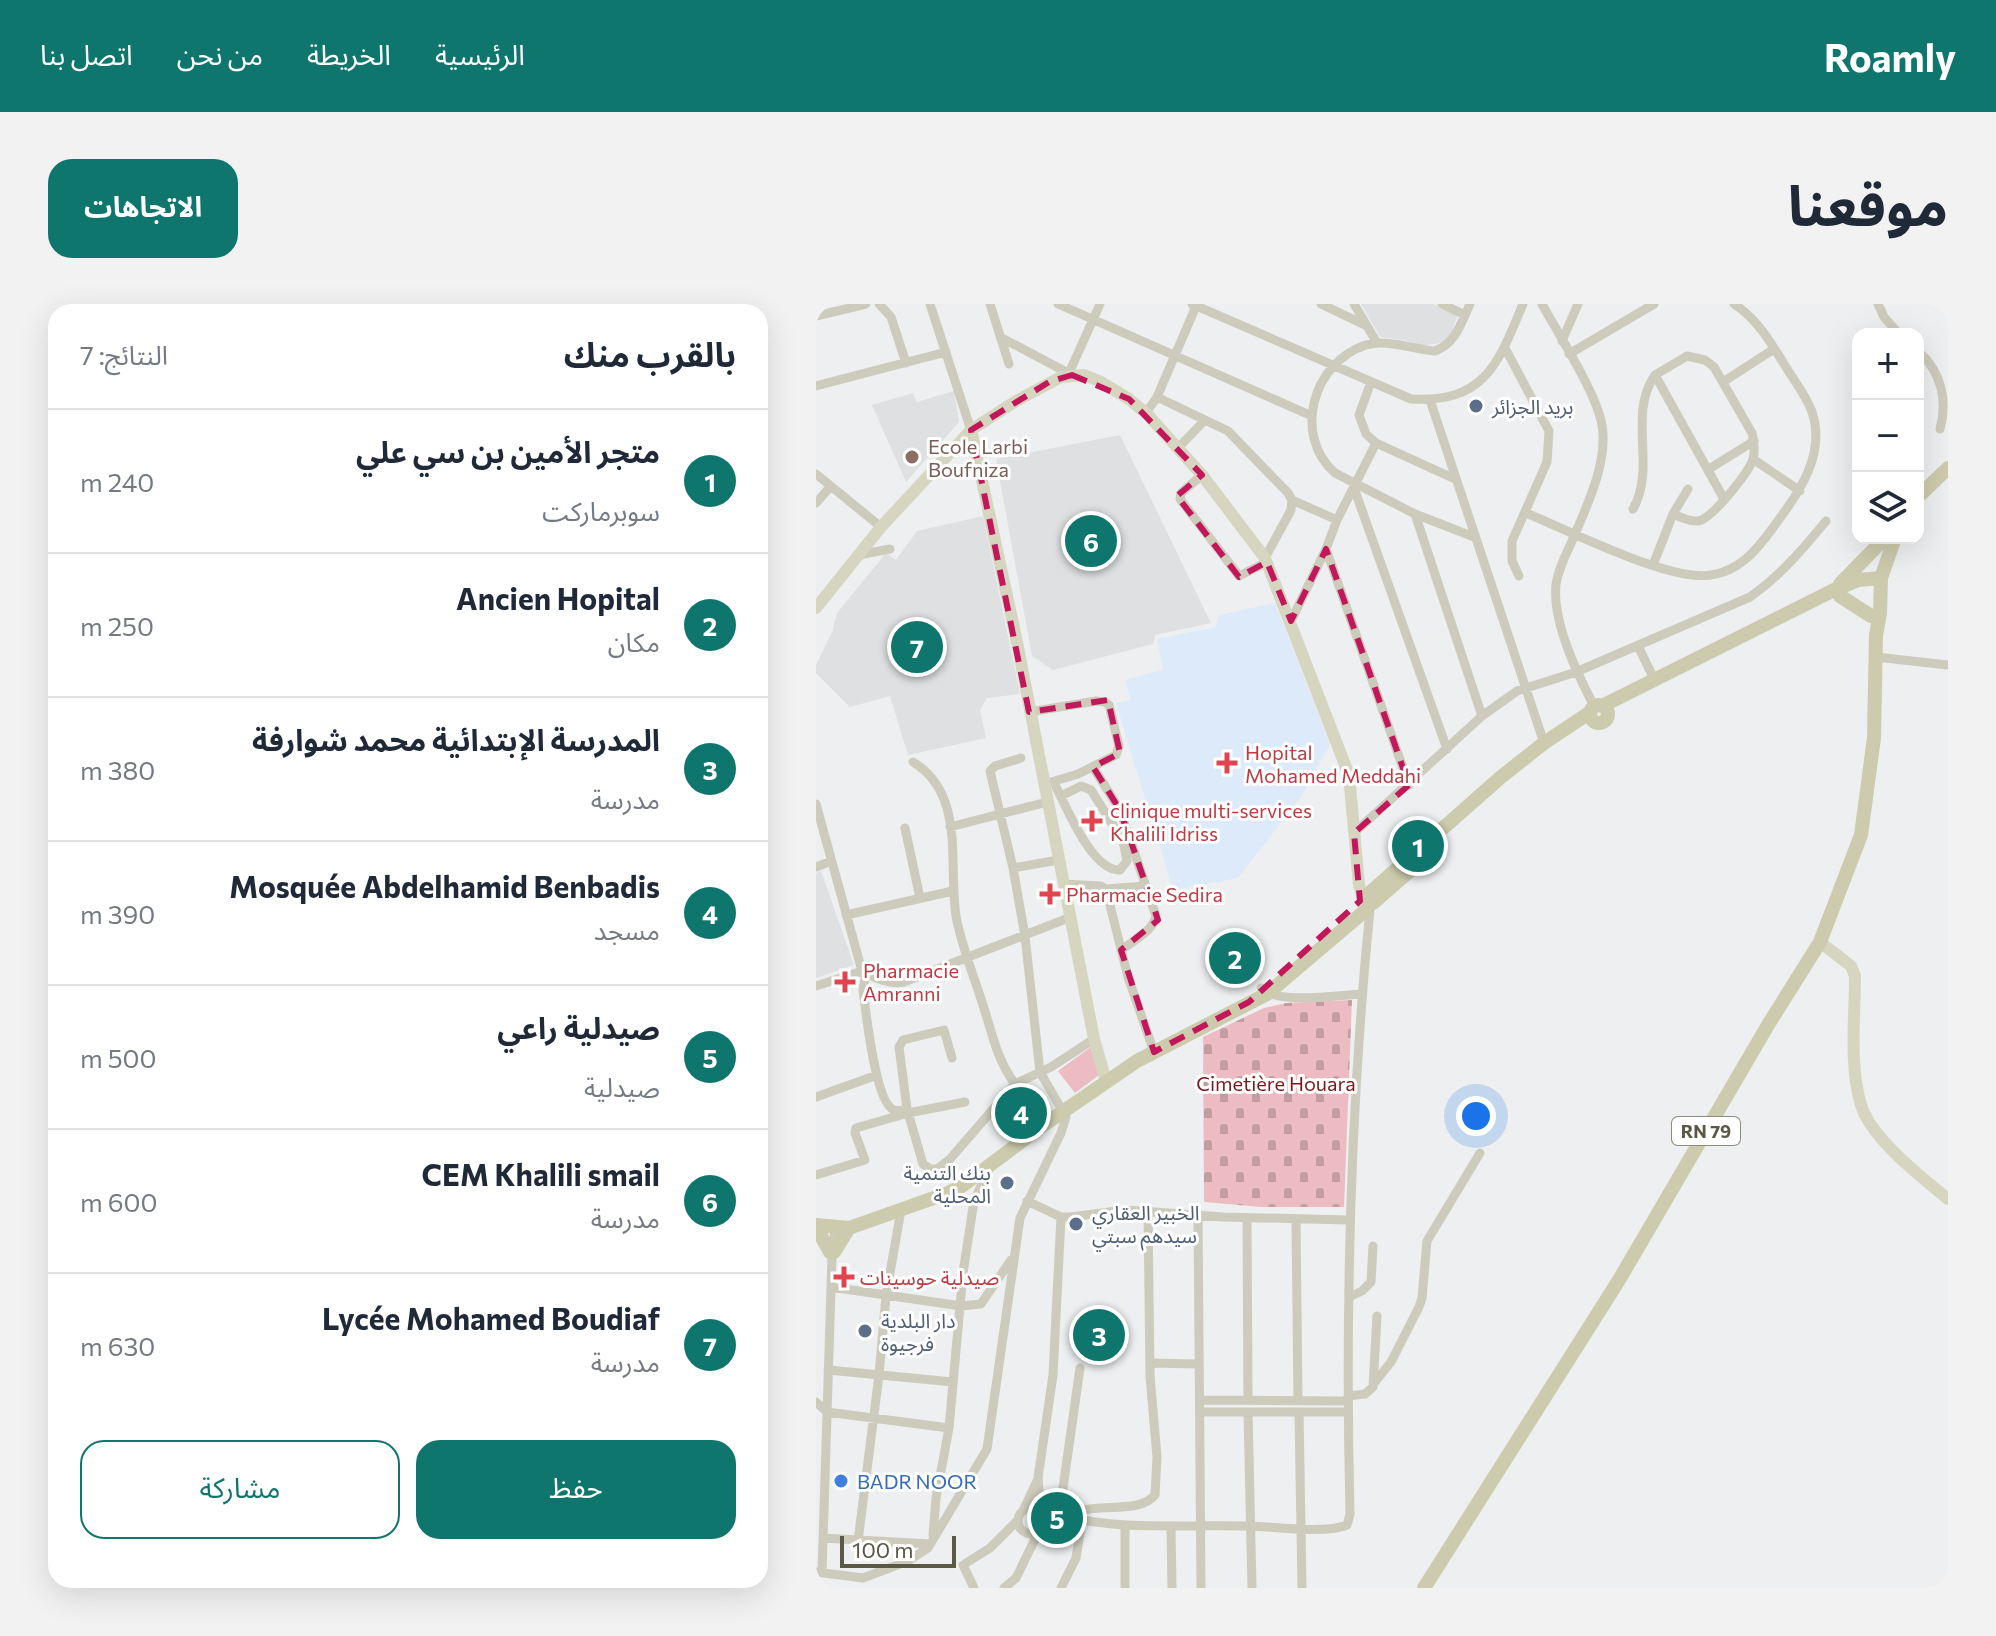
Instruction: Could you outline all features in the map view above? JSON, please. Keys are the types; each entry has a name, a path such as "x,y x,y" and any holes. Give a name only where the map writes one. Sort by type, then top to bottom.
{"main road":[{"path":"816,608 821,590 858,555 971,430 1049,382 1071,374 1099,381 1146,413 1202,475 1266,560 1349,775 1354,833 1366,903"},
{"path":"971,430 1029,712 1049,783 1047,802 1058,860 1094,1039 1106,1081"},
{"path":"1924,492 1948,468"},
{"path":"828,1227 901,1210 962,1186 1106,1081 1249,1002 1535,759 1598,712 1837,593 1880,544"},
{"path":"1876,635 1871,616 1884,544"},
{"name":"RN 79","path":"1424,1588 1619,1280 1820,942 1861,835 1874,738 1876,583 1892,544"},
{"path":"1366,903 1544,743 1655,681 1837,593 1876,583"},
{"path":"1837,593 1871,616"},
{"path":"1820,942 1851,966 1855,976 1856,1080 1862,1108 1891,1148 1948,1199"},
{"path":"828,1227 832,1253"},
{"path":"828,1227 832,1253"}],"street":[{"path":"821,311 866,304"},
{"path":"879,304 891,317 906,363"},
{"path":"930,304 971,430"},
{"path":"990,304 1009,364"},
{"path":"1058,304 1312,416"},
{"path":"1000,337 1071,374 1100,304"},
{"path":"1321,304 1367,326"},
{"path":"1354,304 1377,343"},
{"path":"1442,304 1465,315"},
{"path":"1470,304 1451,342 1435,351 1377,343 1354,351 1323,378 1316,393 1312,416 1315,440 1327,466 1355,486 1474,537"},
{"path":"1146,413 1157,397 1195,305 1411,399 1430,400 1469,390 1494,369 1523,304"},
{"path":"1542,304 1595,402 1602,425 1599,466 1562,562 1556,598 1576,672 1598,712"},
{"path":"1562,341 1578,304"},
{"path":"1526,513 1681,575 1701,576 1732,569 1748,559 1800,491 1810,470 1815,430 1813,414 1758,324 1734,304"},
{"path":"1878,304 1894,328"},
{"path":"1569,354 1649,305"},
{"path":"1505,348 1549,431 1547,462 1511,549 1512,561 1519,576"},
{"path":"1723,382 1774,349"},
{"path":"816,386 946,352"},
{"path":"1924,356 1945,390 1944,420 1940,429"},
{"path":"1633,509 1642,485 1643,401 1647,387 1655,375 1679,359 1698,357 1714,367 1723,382 1754,441 1753,459 1740,481 1708,517 1697,522 1673,514"},
{"path":"1655,375 1724,499"},
{"path":"1371,382 1359,415 1360,425 1376,443 1455,479"},
{"path":"1157,397 1228,431 1292,500 1337,520"},
{"path":"1430,400 1544,743"},
{"path":"1178,448 1205,420"},
{"path":"1709,469 1754,441"},
{"path":"1290,623 1376,443"},
{"path":"1753,459 1800,491"},
{"path":"816,474 881,527"},
{"path":"1202,475 1181,493 1180,499 1239,576 1266,560 1291,510 1292,500"},
{"path":"816,503 831,486"},
{"path":"1355,486 1447,749"},
{"path":"1653,565 1673,514 1688,489"},
{"path":"1415,514 1482,716"},
{"path":"1354,833 1482,716 1524,688 1576,672 1750,597 1770,583 1799,554 1826,521"},
{"path":"858,555 890,549"},
{"path":"1326,549 1409,785"},
{"path":"1638,646 1655,681"},
{"path":"1876,657 1948,665"},
{"path":"1029,712 1107,702 1119,749 1116,755 1049,783 1061,796 1075,827 1092,852 1110,868 1120,870 1127,861 1123,841 1091,790 1081,786 1061,796"},
{"path":"832,1253 823,1538 819,1572 863,1578 920,1555 987,1449 1020,1218 1066,1117 1040,1072 1025,936 990,771 995,766 1021,758"},
{"path":"913,762 943,793 950,827 953,891 967,958 998,1054 1015,1084"},
{"path":"1093,767 1120,810 1156,916 1155,922 1121,950"},
{"path":"950,827 1047,802"},
{"path":"816,804 864,972 863,990 880,1090 891,1108 898,1111 965,1102"},
{"path":"905,828 920,898"},
{"path":"1013,868 1058,860"},
{"path":"816,867 831,861"},
{"path":"1063,884 1103,886 1106,889 1146,886"},
{"path":"1106,889 1121,950 1154,1052"},
{"path":"846,915 953,891"},
{"path":"974,1588 963,1565 990,1548 1033,1508 1042,1514 1125,1525 1301,1529 1347,1525 1350,1514 1349,1220 1366,903"},
{"path":"816,986 864,972 897,983 1071,917"},
{"path":"1264,991 1281,998 1362,994"},
{"path":"952,1058 944,1030 901,1043 899,1047 907,1111 926,1168 937,1169 950,1159 1015,1084 1094,1039"},
{"path":"816,1097 877,1075"},
{"path":"816,1175 865,1160 856,1128 907,1111"},
{"path":"1200,1400 1348,1398 1368,1393 1391,1362 1419,1307 1427,1241 1480,1153"},
{"path":"931,1542 949,1428 963,1273 974,1201 990,1166"},
{"path":"962,1186 974,1201"},
{"path":"1027,1201 1061,1217 1126,1210 1198,1216 1349,1220"},
{"path":"858,1541 886,1296 901,1210"},
{"path":"1063,1516 1086,1508 1141,1506 1155,1495 1157,1447 1150,1363 1148,1211"},
{"path":"1198,1216 1201,1588"},
{"path":"1030,1549 1021,1520 1038,1478 1053,1375 1061,1217"},
{"path":"1247,1218 1248,1399"},
{"path":"1296,1220 1298,1400"},
{"path":"1349,1297 1371,1282 1373,1246"},
{"path":"831,1287 961,1306 981,1304 1013,1257"},
{"path":"1375,1382 1377,1316"},
{"path":"1150,1363 1199,1364"},
{"path":"1063,1516 1080,1368"},
{"path":"828,1370 953,1382"},
{"path":"816,1402 827,1412 949,1428"},
{"path":"1200,1412 1348,1412"},
{"path":"1248,1412 1252,1588"},
{"path":"1299,1412 1302,1588"},
{"path":"1011,1588 1044,1522 1038,1478"},
{"path":"1021,1520 1032,1534 1039,1531"},
{"path":"1061,1588 1076,1558 1082,1521"},
{"path":"1125,1525 1125,1588"},
{"path":"1171,1527 1172,1588"},
{"path":"823,1538 931,1542"},
{"path":"1004,1588 1016,1578"}],"highlighted area":[{"path":"1072,375 1129,399 1202,475 1177,496 1239,577 1267,562 1291,621 1326,549 1409,785 1354,833 1360,901 1249,1002 1154,1052 1121,950 1158,920 1120,810 1093,767 1120,753 1108,700 1029,712 971,430 1049,382"}],"shaded area":[{"path":"1361,304 1433,304 1458,315 1450,336 1444,342 1422,346 1380,337"},
{"name":"Ecole Larbi Boufniza","path":"954,391 959,422 906,482 872,405 913,393 917,402"},
{"path":"1120,435 1211,623 1155,635 1153,644 1053,670 1032,656 996,459"},
{"path":"983,516 1020,694 987,698 980,710 986,738 908,755 890,696 850,707 816,673 816,665 833,630 837,613 886,553 896,560 917,531"},
{"name":"Hopital Mohamed Meddahi","path":"1275,603 1330,744 1301,797 1238,878 1173,890 1116,703 1131,700 1125,680 1163,670 1157,639 1216,627 1219,615"},
{"path":"821,871 854,965 816,978 816,873"}],"green space":[{"name":"Cimetière Houara","path":"1352,1000 1344,1207 1261,1207 1204,1202 1203,1037 1264,1008 1286,1003"},
{"path":"1095,1044 1103,1072 1075,1093 1058,1071"}],"place":[{"name":"بريد الجزائر","path":"1476,406"},
{"name":"Ecole Larbi Boufniza","path":"912,457"},
{"name":"CEM Khalili smail","path":"1091,541"},
{"name":"Lycée Mohamed Boudiaf","path":"917,647"},
{"name":"Hopital Mohamed Meddahi","path":"1227,763"},
{"name":"clinique multi-services Khalili Idriss","path":"1092,821"},
{"name":"متجر الأمين بن سي علي","path":"1418,846"},
{"name":"Pharmacie Sedira","path":"1050,894"},
{"name":"Ancien Hopital","path":"1235,958"},
{"name":"Pharmacie Amranni","path":"845,982"},
{"name":"Mosquée Abdelhamid Benbadis","path":"1021,1113"},
{"name":"بنك التنمية المحلية","path":"1007,1183"},
{"name":"الخبير العقاري سيدهم سبتي","path":"1076,1224"},
{"name":"صيدلية حوسينات","path":"844,1277"},
{"name":"دار البلدية فرجيوة","path":"865,1331"},
{"name":"المدرسة الإبتدائية محمد شوارفة","path":"1099,1335"},
{"name":"BADR NOOR","path":"841,1481"},
{"name":"صيدلية راعي","path":"1057,1518"}]}
